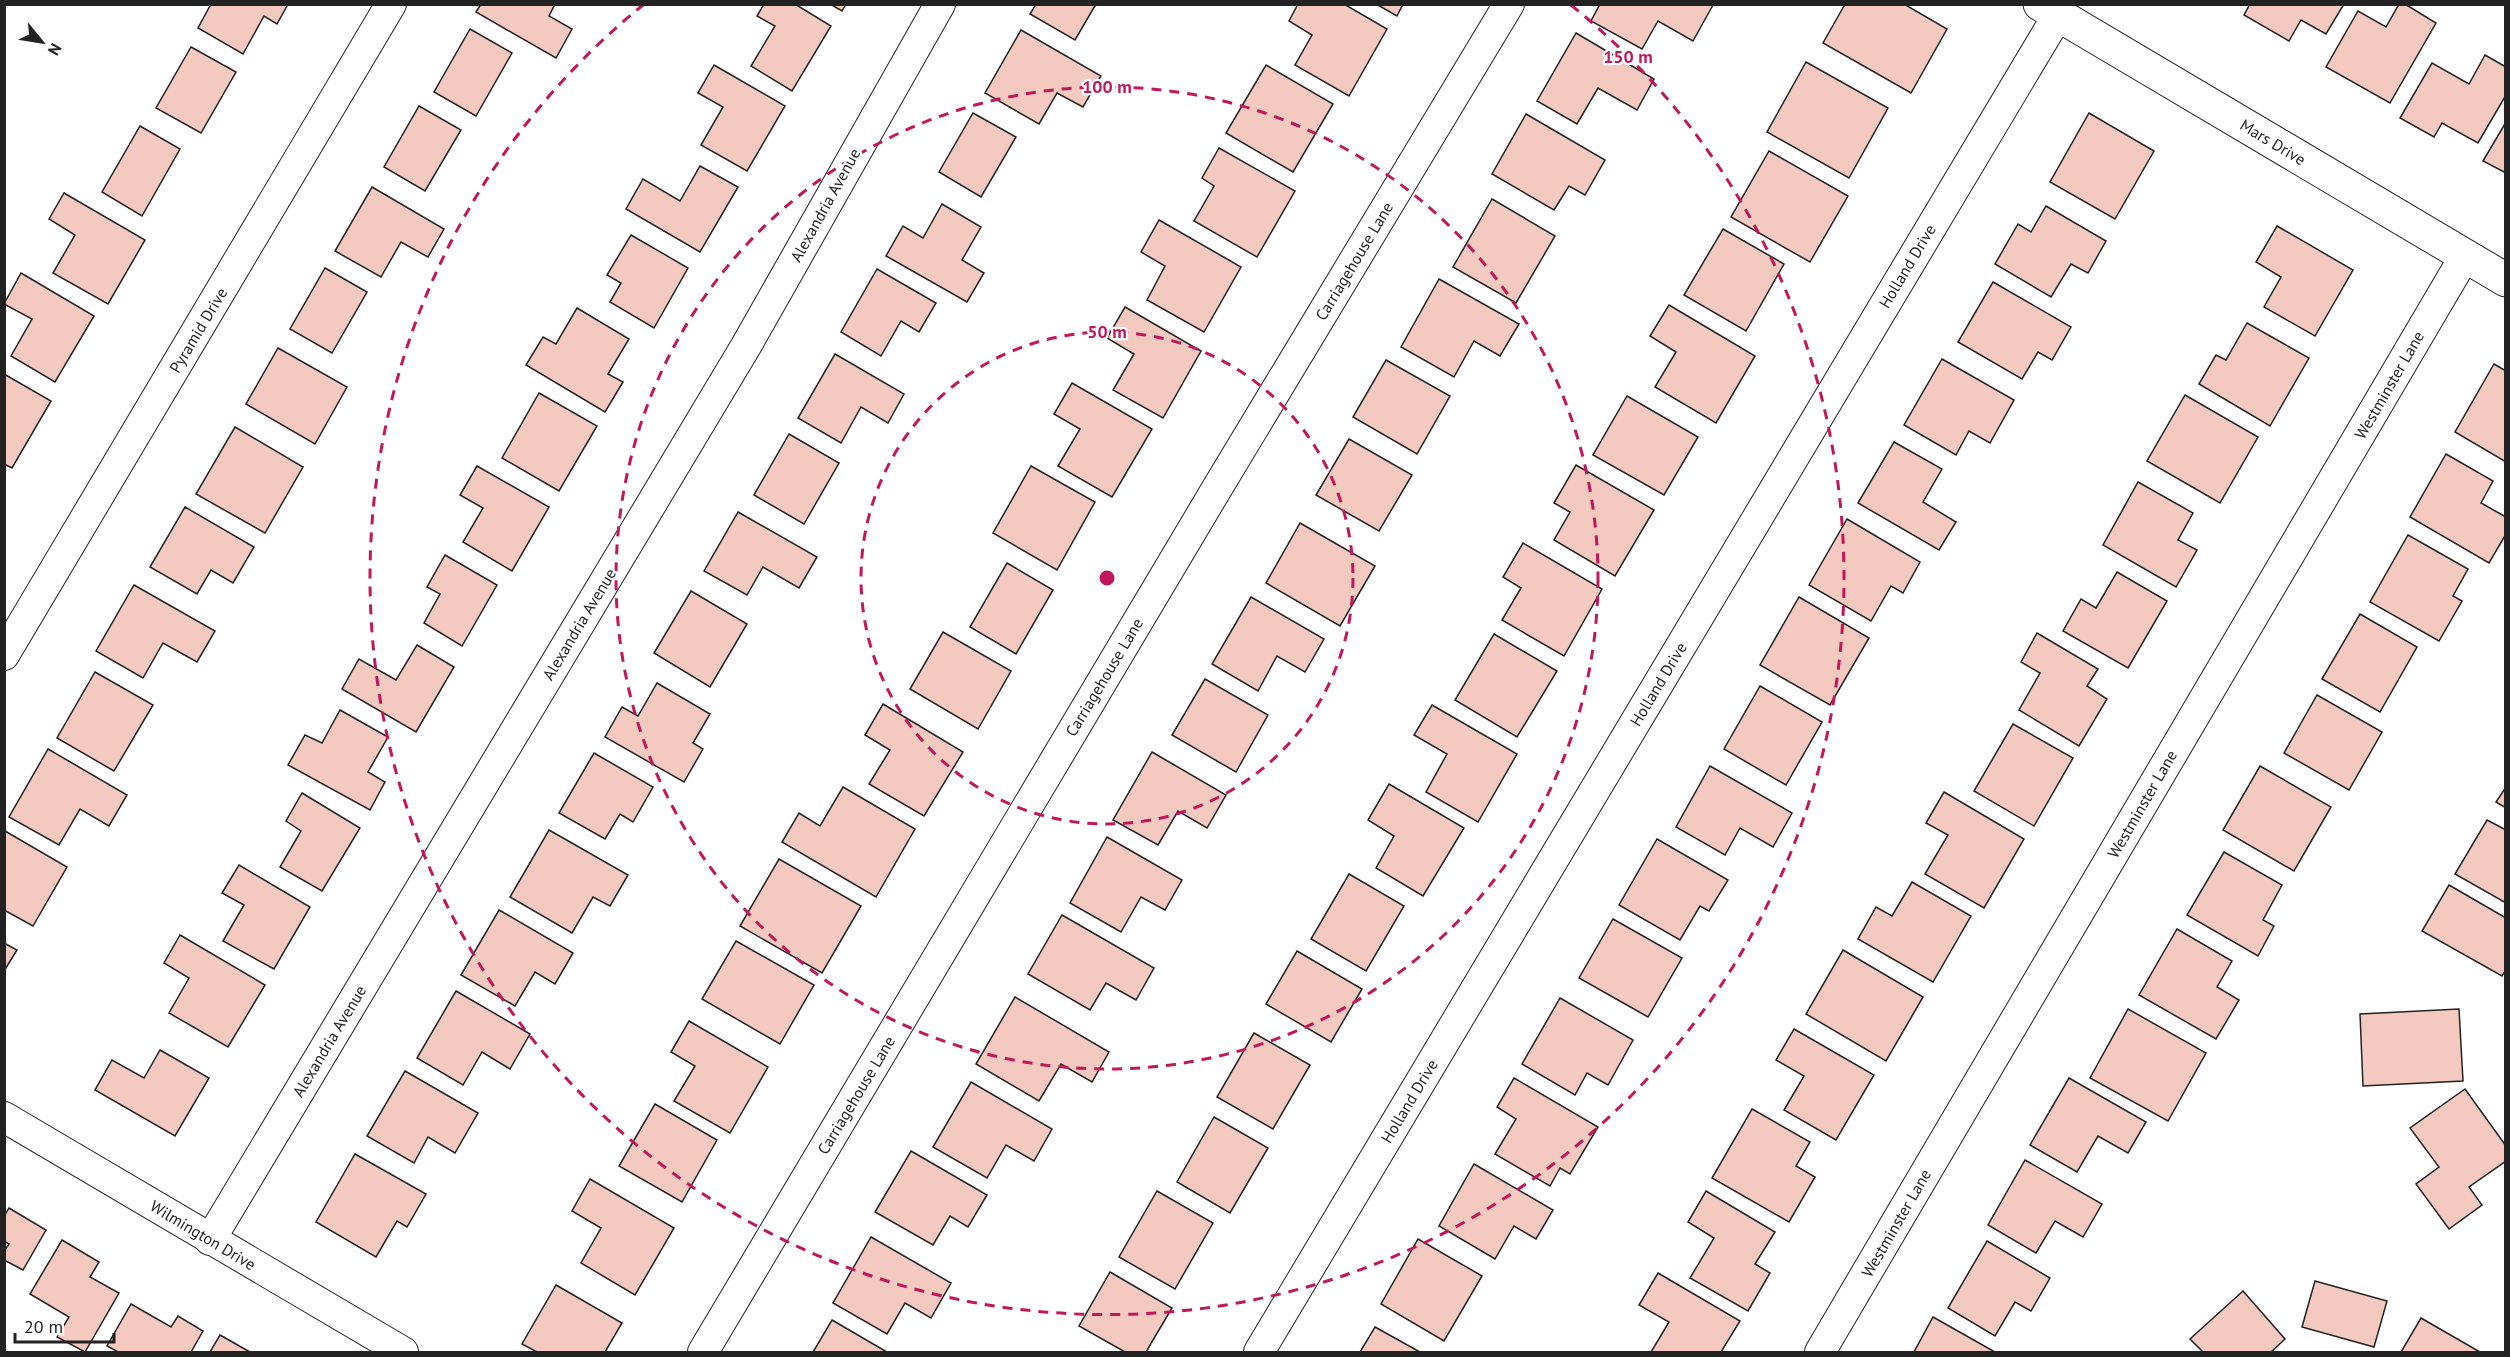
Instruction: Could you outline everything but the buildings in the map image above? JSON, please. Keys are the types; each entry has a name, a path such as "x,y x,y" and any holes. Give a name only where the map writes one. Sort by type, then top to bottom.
{"street":[{"name":"Pyramid Drive","path":"4,655 391,4"},
{"name":"Alexandria Avenue","path":"210,1239 746,346 940,4"},
{"name":"Carriagehouse Lane","path":"703,1353 1222,480 1509,4"},
{"name":"Mars Drive","path":"2049,10 2505,280"},
{"name":"Holland Drive","path":"1259,1353 2049,10"},
{"name":"Westminster Lane","path":"1820,1353 2465,256"},
{"name":"Wilmington Drive","path":"4,1117 403,1353"}]}
